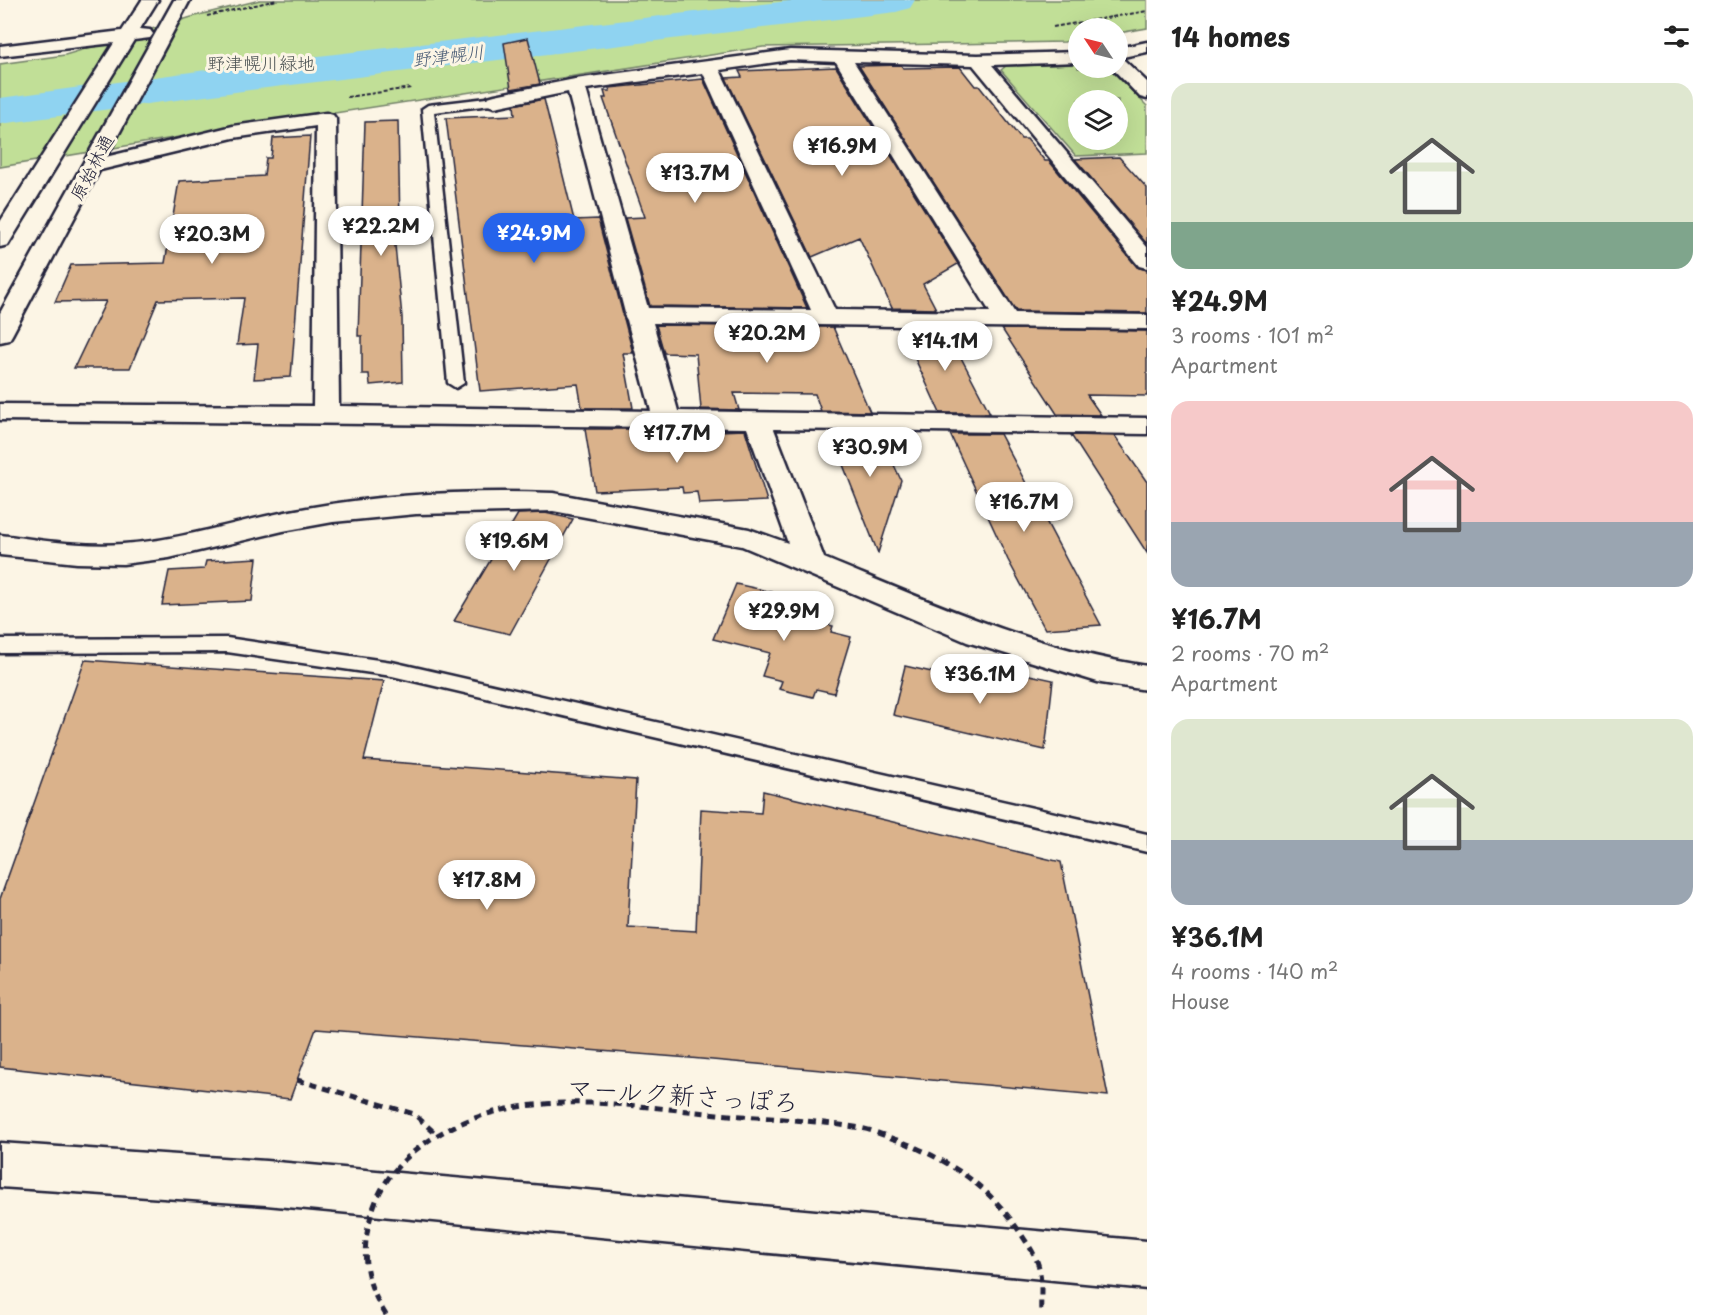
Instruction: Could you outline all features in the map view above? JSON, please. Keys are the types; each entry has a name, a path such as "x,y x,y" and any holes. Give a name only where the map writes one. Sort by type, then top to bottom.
{"street":[{"name":"原始林通","path":"0,240 150,0"},
{"name":"原始林通","path":"0,335 182,0"},
{"path":"0,51 160,40"},
{"path":"1128,51 1147,47"},
{"path":"495,101 575,85 790,55 978,60 1068,57"},
{"path":"842,57 1008,321"},
{"path":"978,60 1147,261"},
{"path":"709,66 826,318"},
{"path":"1128,74 1147,93"},
{"path":"575,85 636,315 667,420"},
{"path":"92,166 233,132 326,118 327,414"},
{"path":"636,315 1147,322"},
{"path":"0,412 327,414 1147,426"},
{"path":"758,421 810,562"},
{"path":"0,545 84,554 123,554 157,549 306,517 353,510 528,501 554,502 749,538 978,634 1101,671 1147,678"},
{"path":"0,1165 266,1183 1147,1265"}],"lane":[{"path":"456,383 428,109 495,101"},
{"path":"0,646 227,645 392,669 1147,843"}],"path":[{"path":"201,18 277,0"},
{"path":"297,1080 414,1114 436,1134"},
{"name":"マールク新さっぽろ","path":"386,1315 371,1290 366,1261 368,1224 379,1191 400,1163 436,1134 474,1115 520,1105 576,1102 862,1128 906,1142 974,1179 996,1198 1016,1223 1039,1266 1041,1315"}],"green space":[{"name":"野津幌川緑地","path":"260,0 1147,0 1147,28 1128,31 1128,18 1068,18 1068,41 763,47 179,137 0,167 0,64 65,55 195,16"},
{"path":"1068,64 1068,78 1119,78 1147,106 1147,153 1076,156 1071,150 1128,150 1128,90 1068,90 1068,147 1001,70 1006,66"}],"building":[{"path":"528,38 540,84 511,89 504,43"},
{"path":"901,65 903,68 960,67 975,86 979,86 1021,139 1027,139 1045,161 1049,161 1137,267 1147,270 1147,313 1016,311 859,66"},
{"path":"836,67 958,264 923,284 936,309 892,308 859,237 812,257 726,78 742,77 739,71"},
{"path":"703,79 807,308 650,306 625,218 645,217 603,98 606,98 604,91 610,91 609,88"},
{"path":"544,99 574,220 598,219 633,353 623,353 633,408 582,408 578,384 480,391 446,118 515,115 514,105"},
{"path":"398,121 400,225 393,225 402,317 403,382 370,385 369,374 362,374 362,336 358,336 365,122"},
{"path":"310,136 291,377 254,379 258,344 237,345 244,298 158,300 130,368 74,368 106,301 55,302 71,265 165,263 179,181 264,176 266,158 271,158 273,138"},
{"path":"1119,157 1147,188 1147,244 1075,159"},
{"path":"656,325 833,327 870,412 821,411 815,394 734,393 739,410 701,409 696,354 664,353"},
{"path":"901,328 946,329 990,413 940,413"},
{"path":"1002,329 1147,331 1147,396 1087,395 1101,415 1057,414"},
{"path":"585,429 636,429 637,434 745,430 767,501 699,504 697,492 683,493 682,487 595,491"},
{"path":"830,432 879,433 901,480 878,553"},
{"path":"950,434 1000,434 1101,625 1045,629 1008,560"},
{"path":"1071,435 1115,436 1147,482 1147,553"},
{"path":"545,513 573,519 510,634 454,621 518,514"},
{"path":"257,558 252,601 162,605 169,571 204,569 206,561"},
{"path":"736,584 772,592 768,601 782,604 778,613 833,626 831,632 851,637 834,693 816,689 813,697 779,689 782,681 762,676 770,653 713,639"},
{"path":"85,660 384,681 364,760 636,780 628,927 696,931 701,809 761,813 763,791 1061,862 1108,1096 690,1058 316,1029 290,1099 0,1067 0,899"},
{"path":"905,666 994,686 997,668 1053,680 1045,750 893,715"}],"waterway":[{"name":"野津幌川","path":"0,111 250,77 896,0"}]}
